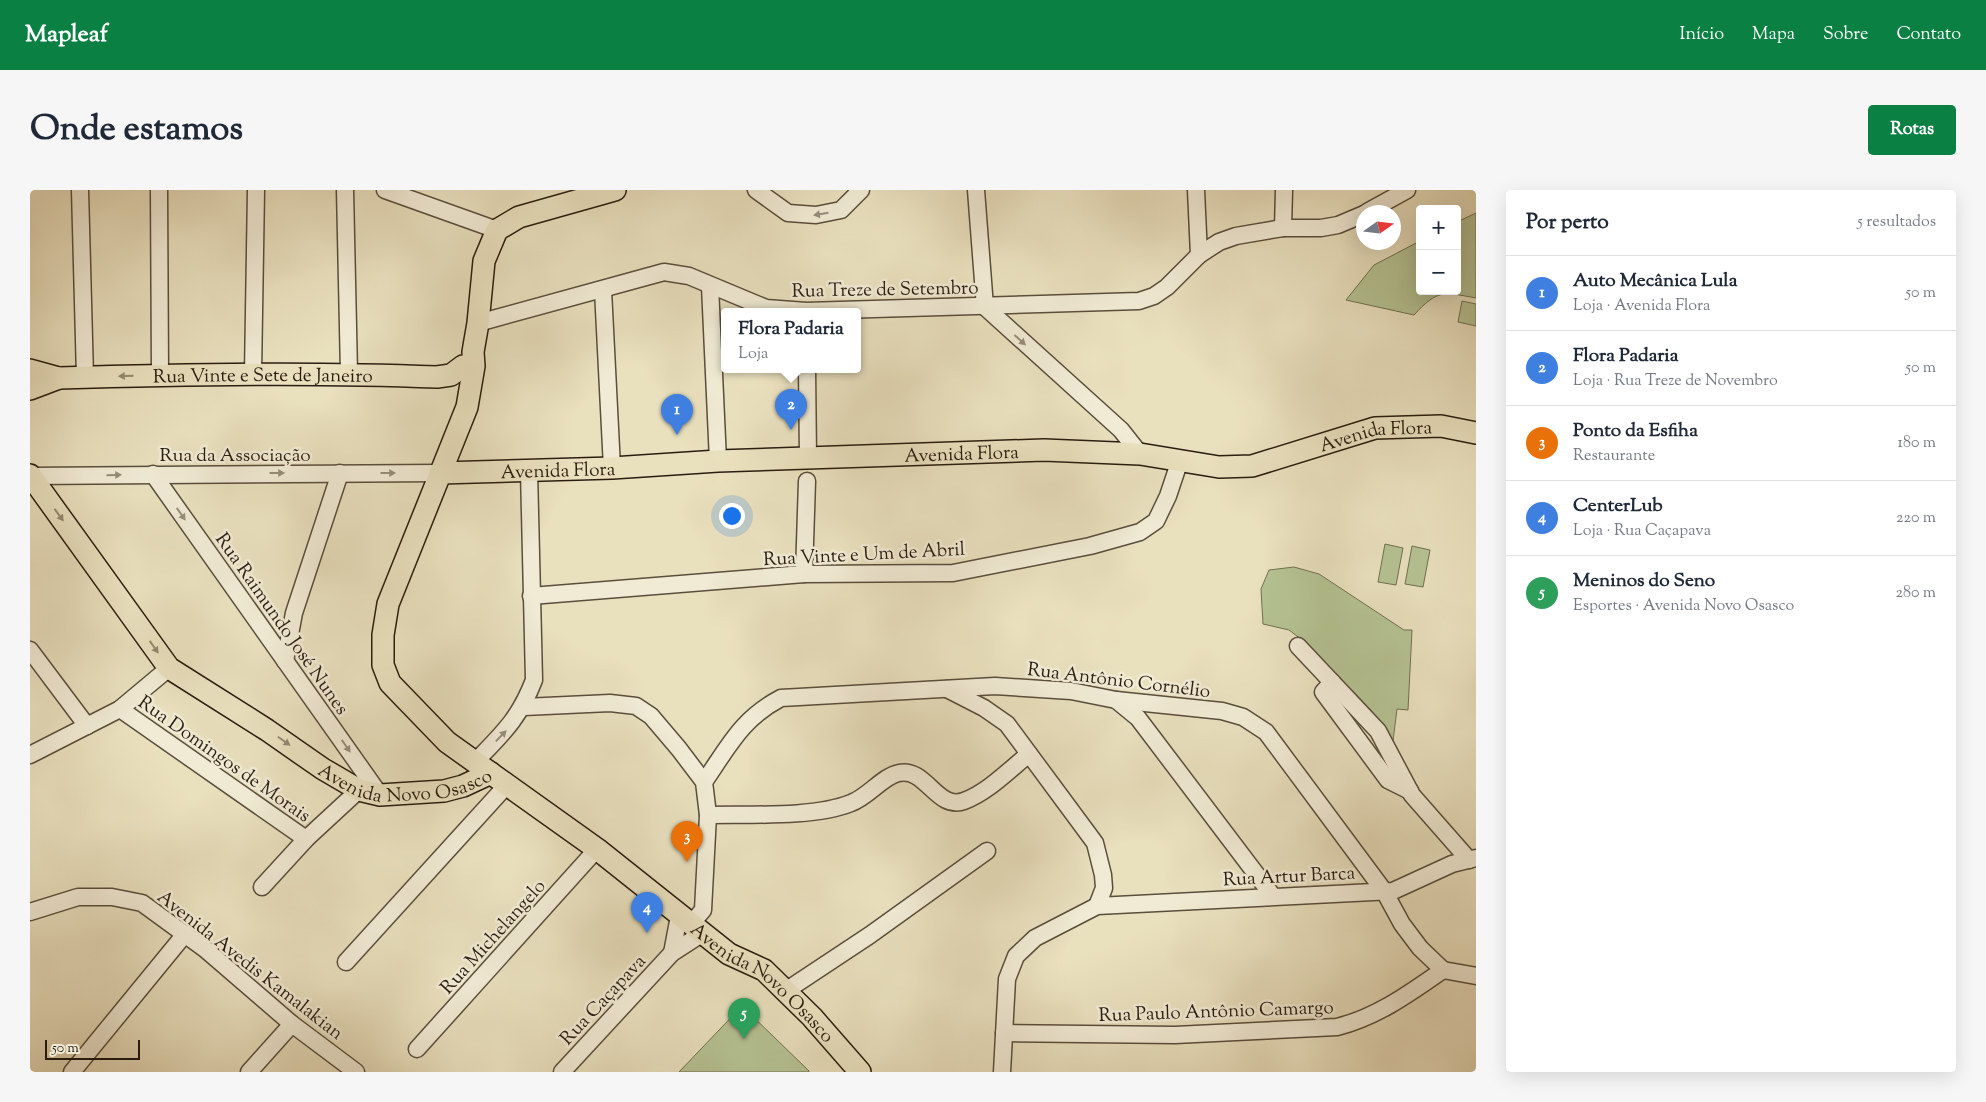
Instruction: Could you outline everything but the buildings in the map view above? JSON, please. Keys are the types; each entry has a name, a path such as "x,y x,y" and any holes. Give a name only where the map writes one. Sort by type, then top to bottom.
{"main road":[{"path":"491,773 447,742 390,683 383,665 383,635 388,604 456,432 463,399 468,359 478,323 484,261 497,230 519,217 615,190"},
{"name":"Rua Vinte e Sete de Janeiro","path":"30,370 59,378 160,374 349,373 437,378 451,375 468,359"},
{"name":"Rua Vinte e Sete de Janeiro","path":"30,389 59,378"},
{"path":"437,378 463,399"},
{"name":"Avenida Flora","path":"440,473 612,468 718,461 1044,450 1140,454 1219,467 1252,466 1375,428 1390,426 1441,426 1476,433"},
{"name":"Avenida Novo Osasco","path":"30,476 169,668 359,790 380,794 444,791 463,786 491,773 597,849 729,954 764,970 787,990 860,1072"}],"street":[{"path":"80,190 84,377"},
{"path":"159,190 160,374"},
{"path":"253,373 256,190"},
{"path":"344,190 349,373"},
{"path":"385,190 497,230"},
{"path":"756,190 788,213 816,215 841,210 861,190"},
{"path":"976,190 985,307 1121,430 1140,454"},
{"path":"1196,190 1199,255"},
{"path":"1283,228 1284,190"},
{"name":"Rua Treze de Setembro","path":"1380,205 1407,190"},
{"name":"Rua Treze de Setembro","path":"861,310 1139,301 1167,288 1199,255 1219,242 1236,236 1283,228 1321,228 1356,217"},
{"name":"Rua Treze de Setembro","path":"478,323 664,272 689,276 766,308"},
{"path":"710,286 718,461"},
{"path":"603,290 612,468"},
{"path":"807,373 808,458"},
{"name":"Rua Vinte e Um de Abril","path":"531,596 804,574 953,572 1090,546 1140,532 1156,521 1168,496 1180,460"},
{"path":"346,962 491,773 510,726 524,707 534,680 529,471"},
{"path":"285,661 294,613 340,473"},
{"name":"Rua da Associação","path":"30,476 440,473"},
{"name":"Rua Raimundo José Nunes","path":"153,474 380,794"},
{"path":"804,574 807,481"},
{"path":"1298,646 1378,731 1410,791 1472,859"},
{"path":"30,650 87,726"},
{"path":"30,756 120,709 169,668"},
{"name":"Rua Antônio Cornélio","path":"704,782 732,738 745,723 764,707 782,698 995,686 1071,691 1116,700 1222,711 1243,717 1266,732 1384,891 1402,924 1420,948 1443,970"},
{"path":"946,688 984,708 1007,724 1094,843 1101,861 1104,888 1097,906 1035,938 1016,956 1007,979 1002,1072"},
{"path":"1116,700 1138,718 1272,896"},
{"path":"524,707 610,703 636,706 652,716 704,782 708,815 703,910 691,924"},
{"name":"Rua Domingos de Morais","path":"120,709 306,839"},
{"path":"708,815 805,812 839,807 866,795 897,773 906,772 917,775 943,798 952,802 963,801 983,790 1028,754"},
{"path":"262,887 306,839 359,790"},
{"name":"Rua Michelangelo","path":"417,1049 597,849"},
{"path":"787,990 870,935 987,851"},
{"name":"Rua Artur Barca","path":"1097,906 1393,891 1452,864 1472,859"},
{"name":"Avenida Avedis Kamalakian","path":"30,912 78,897 112,896 142,903 184,934 292,1024 356,1072"},
{"name":"Rua Caçapava","path":"562,1072 672,953 691,924"},
{"name":"Rua Caçapava","path":"672,953 691,924"},
{"path":"72,1072 184,934"},
{"path":"1443,970 1476,976"},
{"name":"Rua Paulo Antônio Camargo","path":"1004,1033 1175,1035 1337,1027 1359,1021 1405,997 1443,970"},
{"path":"249,1072 292,1024"}],"green space":[{"path":"1476,213 1476,298 1461,295 1461,220"},
{"path":"1416,243 1416,295 1440,295 1429,301 1414,315 1346,300 1374,265"},
{"path":"1462,301 1476,304 1476,326 1458,322"},
{"path":"1385,544 1403,548 1396,585 1378,582"},
{"path":"1412,546 1430,550 1423,587 1405,584"},
{"path":"1294,567 1319,574 1404,630 1412,630 1408,710 1397,709 1393,741 1371,710 1306,643 1289,630 1263,624 1261,589 1269,570"},
{"path":"742,1006 809,1071 809,1072 679,1072"}],"place":[{"name":"Flora Padaria","path":"791,430"},
{"name":"Auto Mecânica Lula","path":"677,435"},
{"name":"Ponto da Esfiha","path":"687,862"},
{"name":"CenterLub","path":"647,933"},
{"name":"Meninos do Seno","path":"744,1039"}]}
